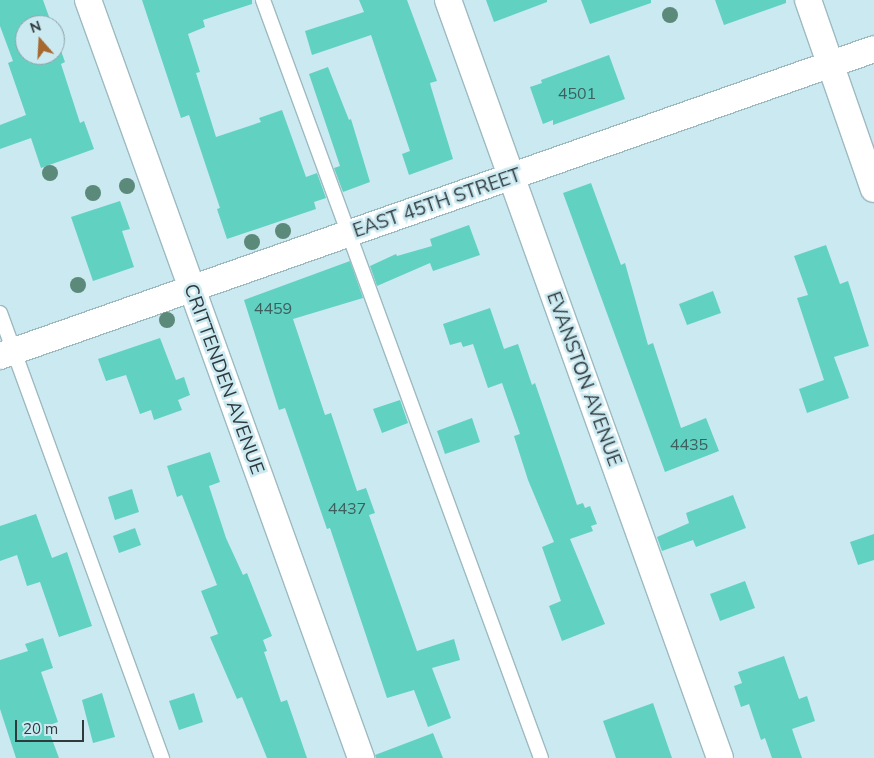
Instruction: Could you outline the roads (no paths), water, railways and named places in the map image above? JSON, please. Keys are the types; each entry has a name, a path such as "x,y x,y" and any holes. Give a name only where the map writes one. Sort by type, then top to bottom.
{"street":[{"name":"CRITTENDEN AVENUE","path":"88,0 361,758"},
{"name":"EVANSTON AVENUE","path":"448,0 720,758"},
{"path":"808,0 874,189"},
{"name":"EAST 45TH STREET","path":"7,354 512,177 830,62 874,49"}],"lane":[{"path":"264,0 348,235 541,758"},
{"path":"0,313 7,354 162,758"}]}
